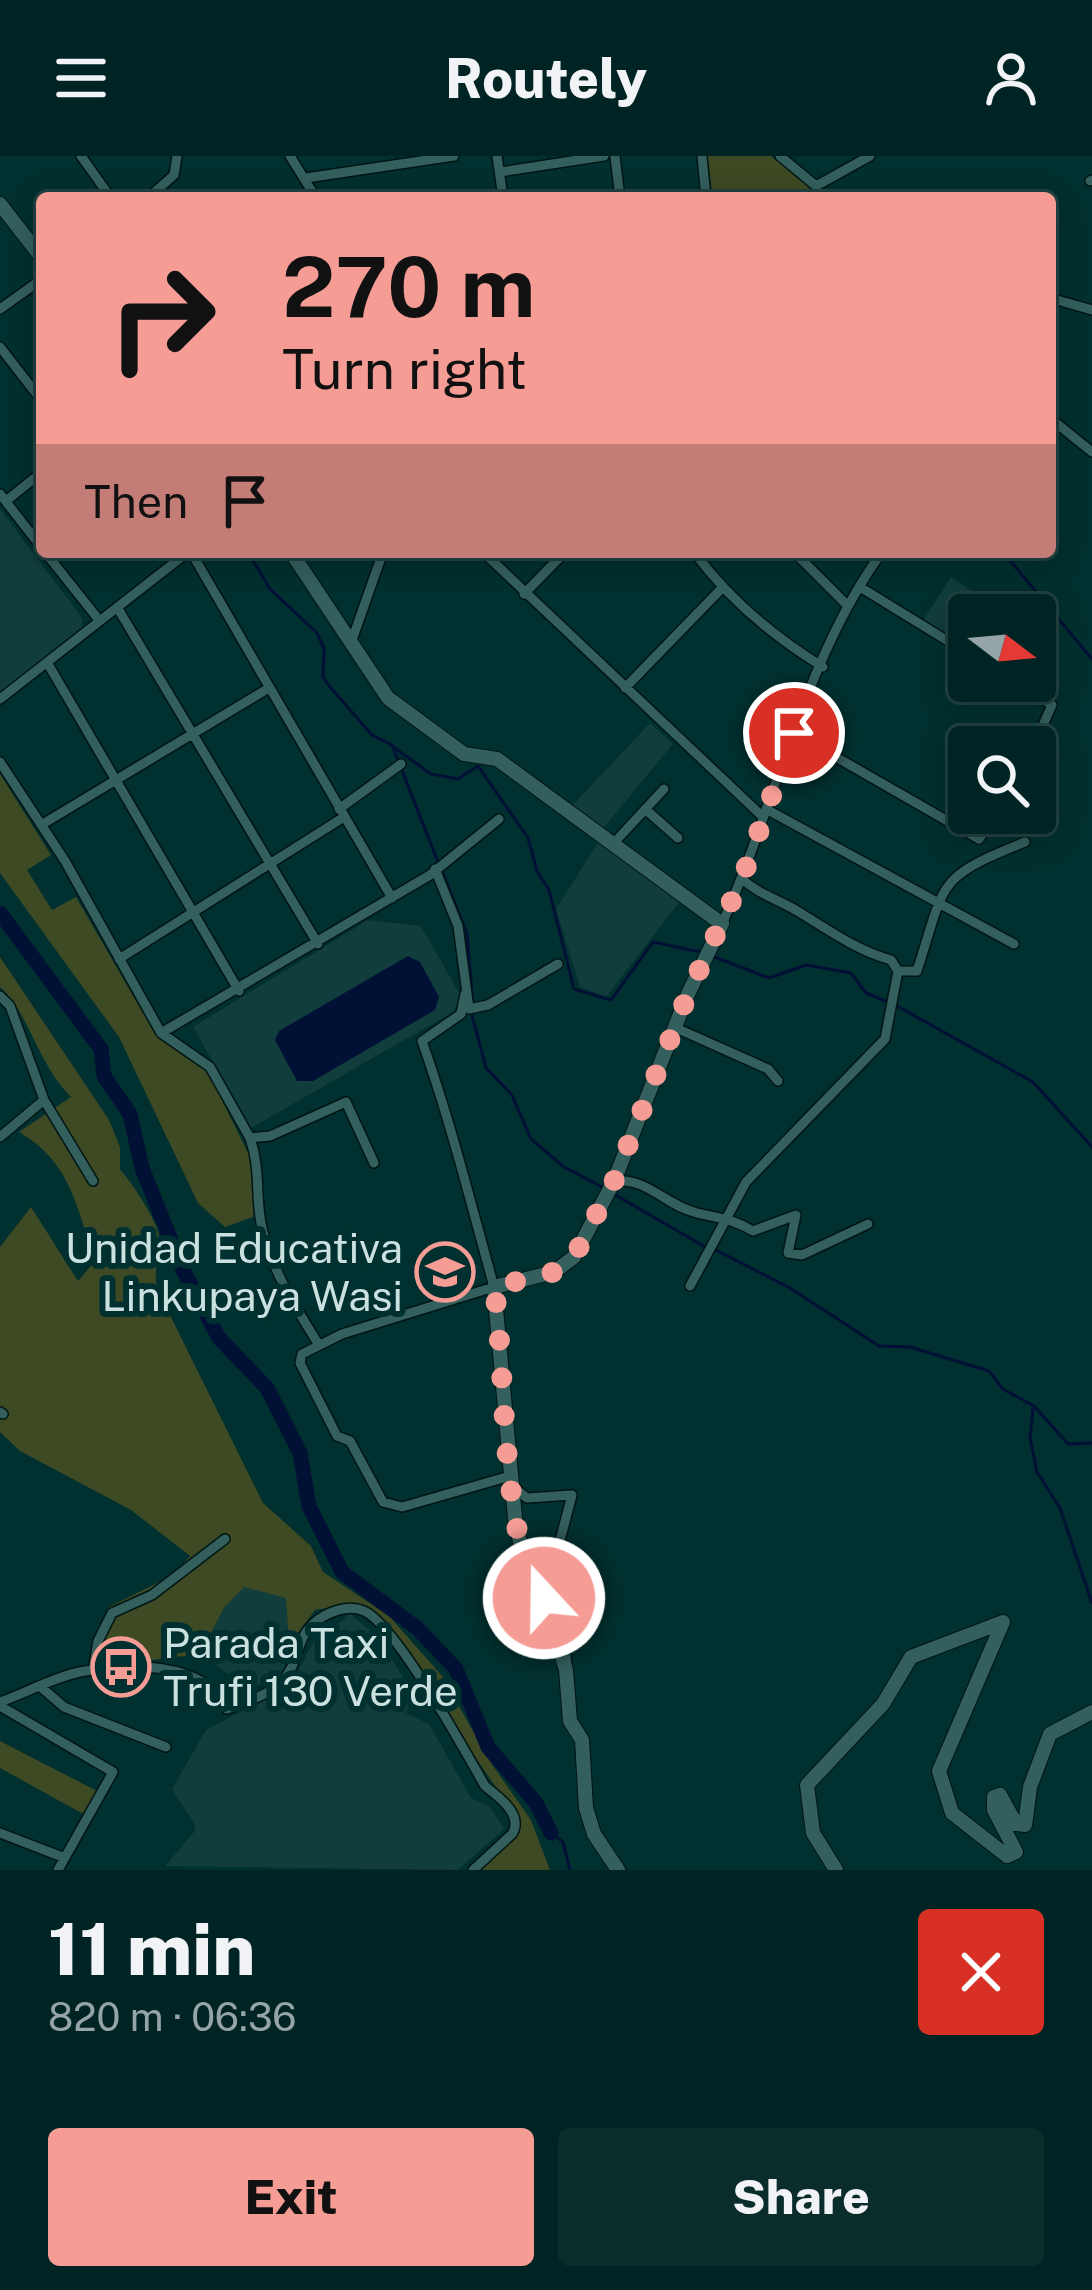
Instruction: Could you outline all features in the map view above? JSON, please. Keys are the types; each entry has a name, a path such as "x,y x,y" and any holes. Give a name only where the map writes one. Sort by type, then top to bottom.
{"street":[{"path":"82,156 107,192"},
{"path":"155,192 174,176 178,156"},
{"path":"290,156 313,192"},
{"path":"306,178 454,156"},
{"path":"497,156 502,192"},
{"path":"500,172 604,156"},
{"path":"615,156 619,192"},
{"path":"702,156 705,192"},
{"path":"780,156 795,161 816,186 871,156"},
{"path":"0,204 36,250"},
{"path":"0,309 36,283"},
{"path":"1056,300 1092,310"},
{"path":"0,347 36,393"},
{"path":"1056,423 1091,449"},
{"path":"36,476 3,498 36,540"},
{"path":"50,558 99,620"},
{"path":"164,558 170,566"},
{"path":"0,699 181,558"},
{"path":"193,558 392,898"},
{"path":"295,558 388,698 464,754 497,759 722,924"},
{"path":"352,640 381,558"},
{"path":"489,558 765,813 1014,944"},
{"path":"524,594 560,558"},
{"path":"699,558 723,587 789,646 823,667"},
{"path":"800,558 848,606"},
{"path":"511,1481 402,1507 383,1502 350,1441 337,1436 300,1363 302,1354 494,1287 554,1272 574,1257 614,1181 742,879 794,733 848,606 879,558"},
{"path":"625,688 723,587"},
{"path":"860,587 948,641"},
{"path":"118,607 268,866 319,944"},
{"path":"48,664 239,992"},
{"path":"41,825 269,688"},
{"path":"794,733 948,821"},
{"path":"0,762 161,1033 210,1066 250,1138 262,1172 258,1202 270,1253 279,1280 319,1345"},
{"path":"119,959 268,866 401,764"},
{"path":"612,845 664,789"},
{"path":"645,809 678,838"},
{"path":"161,1033 239,992 392,898 499,819"},
{"path":"898,971 917,971 939,904 959,869 1025,842"},
{"path":"435,869 458,926 469,1009 477,1009 558,964"},
{"path":"690,1286 746,1182 885,1039 898,971 891,960 861,952 793,908 762,897 742,879"},
{"path":"465,994 461,1014 422,1041 458,1147 460,1176 494,1287 511,1481 528,1580 544,1598 566,1670 570,1720 582,1740 586,1808 594,1834 618,1870"},
{"path":"0,996 10,1006 44,1100 93,1181"},
{"path":"676,1028 768,1070 778,1081"},
{"path":"0,1137 44,1100"},
{"path":"250,1138 270,1136 346,1102 374,1163"},
{"path":"614,1181 637,1179 697,1213 727,1216 754,1231 796,1215 788,1253 802,1255 868,1224"},
{"path":"511,1481 527,1498 572,1495 556,1552 569,1660 566,1670"},
{"path":"93,1671 98,1641 112,1612 152,1595 225,1539"},
{"path":"0,1704 93,1671 180,1671 208,1684 227,1709 259,1700 289,1678 314,1623 335,1611 368,1612 390,1634 485,1786 503,1800 514,1818 512,1834 473,1870"},
{"path":"836,1870 813,1833 807,1785 883,1704 911,1657 1003,1622 940,1771 952,1813 1007,1856 1016,1852 994,1810 994,1797 1000,1795 1016,1824 1025,1825 1030,1787 1050,1734 1092,1712"},
{"path":"42,1688 64,1707 166,1747"},
{"path":"0,1704 113,1772 58,1870"},
{"path":"0,1833 65,1858"}],"shaded area":[{"path":"0,509 83,619 81,628 0,692"},
{"path":"951,577 976,594 948,594 948,637 922,622"},
{"path":"650,723 673,744 601,831 571,807"},
{"path":"599,841 680,901 606,997 580,987 556,909"},
{"path":"368,920 421,926 462,998 453,1012 251,1128 193,1027"},
{"path":"243,1587 286,1597 289,1645 284,1669 265,1685 243,1684 200,1654 224,1608"},
{"path":"349,1613 379,1638 413,1694 406,1713 429,1724 471,1798 490,1807 504,1829 458,1870 165,1866 194,1832 195,1825 172,1789 206,1730 291,1685 323,1623 340,1623"}],"green space":[{"path":"707,156 771,156 817,192 712,192"},
{"path":"0,774 51,855 27,870 52,910 76,897 154,1032 190,1053 210,1076 258,1173 253,1217 225,1227 198,1203 119,1037 0,873"},
{"path":"0,957 109,1120 120,1147 120,1170 157,1229 159,1293 263,1503 311,1546 323,1572 389,1616 442,1676 491,1763 531,1820 550,1870 482,1870 521,1828 518,1819 374,1611 349,1604 315,1610 289,1645 286,1598 244,1587 224,1608 200,1654 97,1667 109,1607 175,1574 190,1556 131,1510 20,1451 0,1432 0,1247 31,1207 78,1281 94,1262 77,1205 61,1172 19,1132 71,1097 0,987"},
{"path":"0,1741 97,1791 85,1815 0,1768"}],"water":[{"path":"408,956 420,962 439,997 435,1010 313,1081 297,1081 275,1040 279,1031"}],"waterway":[{"path":"252,558 270,589 317,633 324,648 323,677 330,687 372,735 392,745 438,862"},
{"path":"1008,558 1092,659"},
{"path":"392,746 431,774 458,779 478,766 528,838 537,871 549,890 574,989 611,1000 653,942 700,952"},
{"path":"442,871 467,934 473,1005"},
{"path":"0,913 101,1049 104,1076 130,1114 142,1168 183,1270 219,1338 267,1388 300,1453 309,1506 342,1572 417,1628 456,1669 488,1747 536,1803 551,1833"},
{"path":"712,956 769,978 806,965 851,973 866,993 888,1002"},
{"path":"897,1006 1033,1082 1092,1147"},
{"path":"472,1015 486,1068 512,1095 531,1139 564,1167 604,1188"},
{"path":"612,1193 707,1248"},
{"path":"716,1250 790,1288 879,1346 910,1347 989,1371 1003,1389 1034,1406 1068,1444 1092,1443"},
{"path":"1033,1409 1030,1438 1037,1472 1060,1508 1092,1603"},
{"path":"551,1833 563,1842 570,1870"}],"place":[{"name":"Unidad Educativa Linkupaya Wasi","path":"445,1272"},
{"name":"Parada Taxi Trufi 130 Verde","path":"121,1667"}],"route":[{"path":"544,1598 528,1580 515,1517 494,1287 554,1272 574,1257 614,1181 688,994 742,879 794,733"}]}
